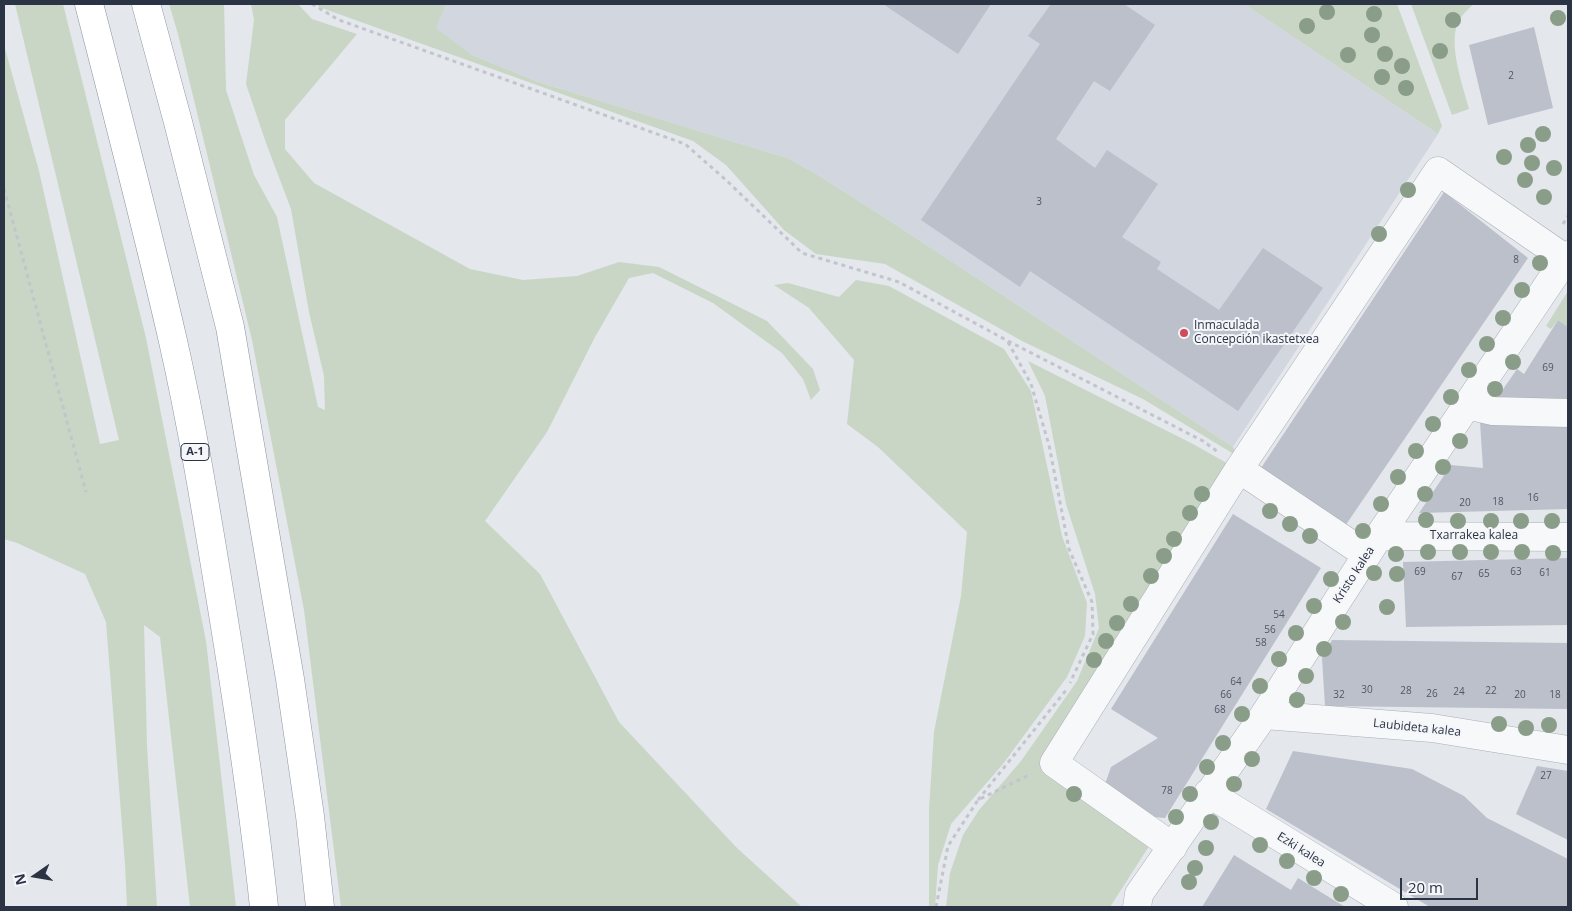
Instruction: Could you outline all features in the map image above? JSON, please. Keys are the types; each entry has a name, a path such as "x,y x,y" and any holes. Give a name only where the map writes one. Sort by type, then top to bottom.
{"highway":[{"name":"A-1","path":"88,4 123,134 173,343 205,502 236,693 264,907"},
{"path":"146,4 230,327 290,680 310,816 320,907"}],"street":[{"path":"1173,846 1054,763 1239,469 1438,171 1567,257"},
{"name":"Kristo kalea","path":"1138,901 1208,793 1264,715 1373,545 1567,257"},
{"path":"1467,405 1493,411 1568,413"},
{"path":"1239,469 1373,545"},
{"name":"Txarrakea kalea","path":"1373,545 1568,537"},
{"name":"Laubideta kalea","path":"1264,715 1432,728 1568,750"},
{"name":"Ezki kalea","path":"1208,793 1394,907"}],"path":[{"path":"312,4 339,20 685,144 726,180 802,253 899,282 1008,341 1204,441 1239,469"},
{"path":"4,189 86,492"},
{"path":"936,907 948,846 978,800 1069,686 1092,634 1092,602 1069,549 1049,445 1031,384 1008,341"},
{"path":"978,800 1054,763"}],"shaded area":[{"name":"Inmaculada Concepción ikastetxea","path":"446,4 1244,4 1438,134 1233,447 813,172 787,158 538,82 472,55 435,28"}],"green space":[{"path":"15,4 63,4 146,338 206,641 236,907 190,907 160,637 144,625 147,746 157,907 127,907 106,622 85,574 4,539 4,45 39,171 100,444 119,440"},
{"path":"169,4 224,4 226,90 254,175 277,217 318,407 325,410 324,376 309,312 291,209 246,84 254,20 251,4 298,4 312,19 357,34 285,120 285,149 314,183 470,269 523,280 577,276 619,262 659,267 767,321 813,369 820,390 811,400 803,379 782,353 713,303 653,273 629,278 595,337 547,432 485,521 540,574 619,722 737,848 802,907 341,907 304,610 252,340 178,34"},
{"path":"317,4 446,4 436,28 472,55 538,82 787,158 813,172 887,219 1233,447 1237,456 1143,399 1022,341 885,264 816,254 784,230 726,165 693,141 319,7"},
{"path":"1244,4 1397,4 1442,126 1438,134"},
{"path":"1411,4 1474,4 1460,19 1455,34 1458,67 1469,109 1452,115"},
{"path":"856,280 889,286 1004,349 1031,391 1062,536 1087,603 1085,636 1067,677 1003,764 951,824 938,865 935,907 929,907 929,809 934,732 961,596 967,532 878,447 847,424 854,360 809,308 774,285 788,283 839,297"},
{"path":"1568,291 1568,327 1558,320 1551,329 1546,326"},
{"path":"1028,361 1193,444 1232,466 1039,762 1055,775 1153,840 1110,907 946,907 950,873 963,835 979,810 1021,761 1077,681 1099,628 1095,594 1066,504 1045,396"}],"building":[{"path":"883,4 991,4 958,54"},
{"path":"1051,4 1124,4 1155,25 1110,91 1094,81 1056,139 1095,168 1107,150 1158,184 1122,237 1161,262 1157,269 1219,310 1263,248 1323,288 1238,411 1030,271 1020,287 921,220 1040,44 1028,36"},
{"path":"1534,27 1553,108 1488,125 1469,45"},
{"path":"1444,192 1528,258 1345,526 1261,468"},
{"path":"1558,320 1568,327 1568,399 1497,398 1517,369 1524,374"},
{"path":"1480,422 1568,424 1568,509 1419,513 1451,465 1483,468"},
{"path":"1233,514 1321,568 1165,818 1143,816 1104,787 1111,767 1158,738 1111,709"},
{"path":"1568,558 1568,625 1406,627 1403,562"},
{"path":"1332,640 1568,643 1568,709 1325,706 1322,658"},
{"path":"1293,751 1412,769 1464,796 1487,818 1568,859 1568,907 1430,907 1266,809"},
{"path":"1537,766 1568,771 1568,840 1516,814"},
{"path":"1234,855 1291,890 1298,878 1345,907 1202,907"}],"place":[{"name":"Inmaculada Concepción ikastetxea","path":"1184,333"}]}
